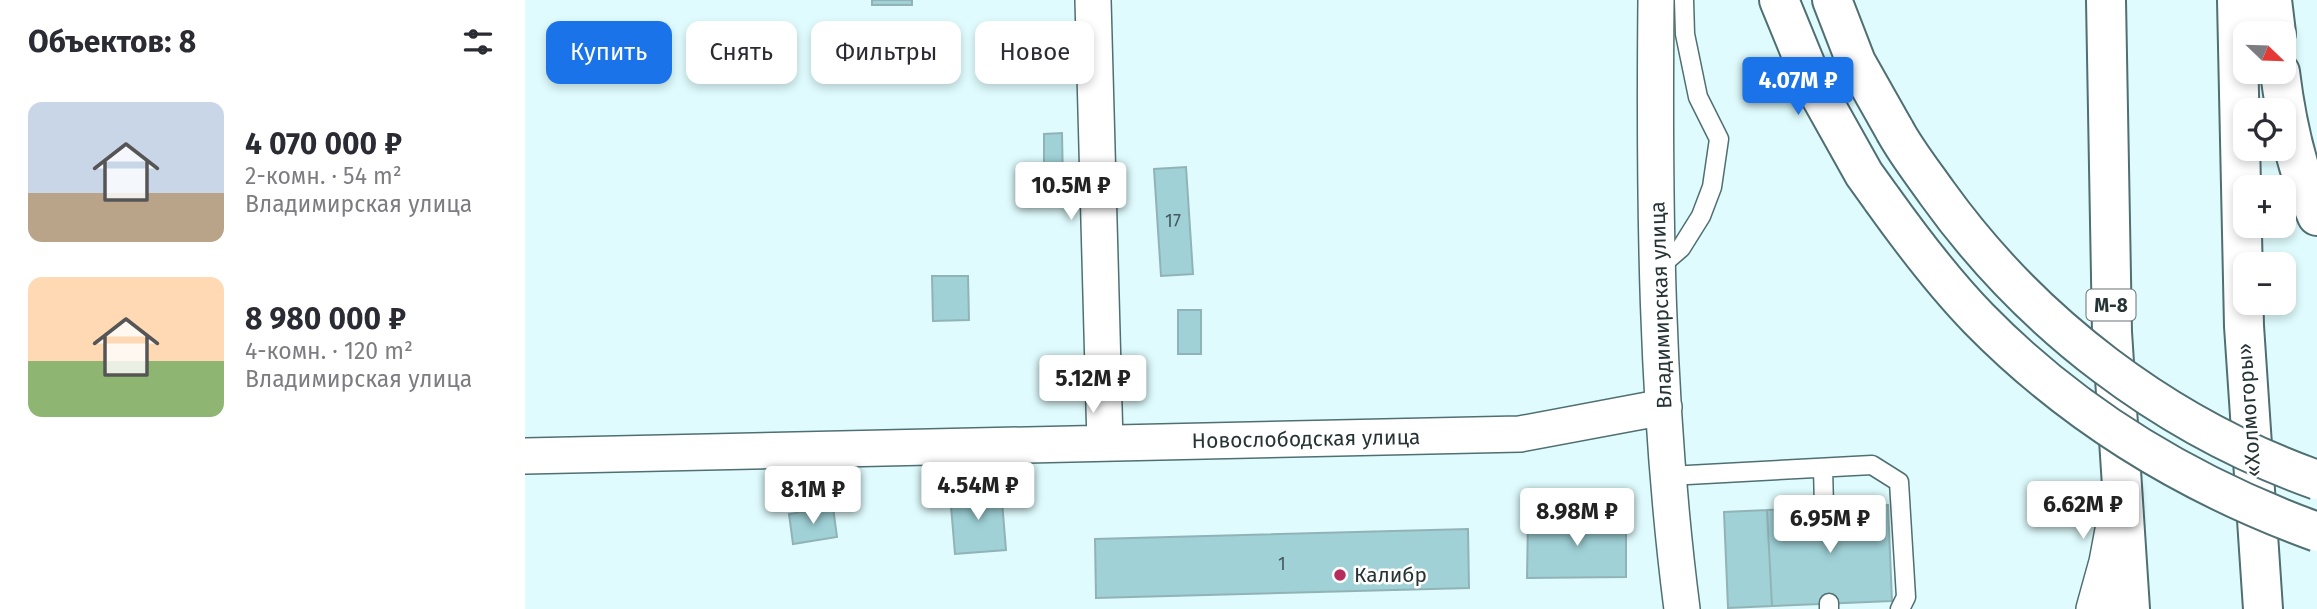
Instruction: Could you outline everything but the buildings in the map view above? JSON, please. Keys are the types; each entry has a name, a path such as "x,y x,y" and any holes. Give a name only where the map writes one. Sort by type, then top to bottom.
{"main road":[{"path":"1779,0 1813,83 1864,174 1919,250 1978,318 2040,376 2106,427 2186,475 2259,511 2317,532"},
{"path":"1832,0 1856,62 1895,131 1957,220 2013,284 2071,339 2134,387 2210,433 2278,466 2317,481"},
{"name":"М-8","path":"2106,0 2112,332 2130,609"},
{"name":"«Холмогоры»","path":"2238,0 2243,326 2263,609"},
{"path":"2272,0 2275,21"},
{"path":"2282,84 2293,142 2307,192 2317,216"}],"street":[{"path":"1093,0 1105,443"},
{"name":"Владимирская улица","path":"1656,0 1655,102 1664,407 1675,558 1682,609"},
{"name":"Новослободская улица","path":"525,456 1520,434 1664,407"},
{"path":"2094,609 2107,562 2121,484"}],"lane":[{"path":"1659,267 1681,248 1701,216 1712,187 1719,139 1698,97 1685,34 1684,0"},
{"path":"1669,476 1872,465 1899,482 1906,597 1900,609"},
{"path":"1823,468 1824,507"}],"place":[{"name":"Калибр","path":"1340,575"}]}
